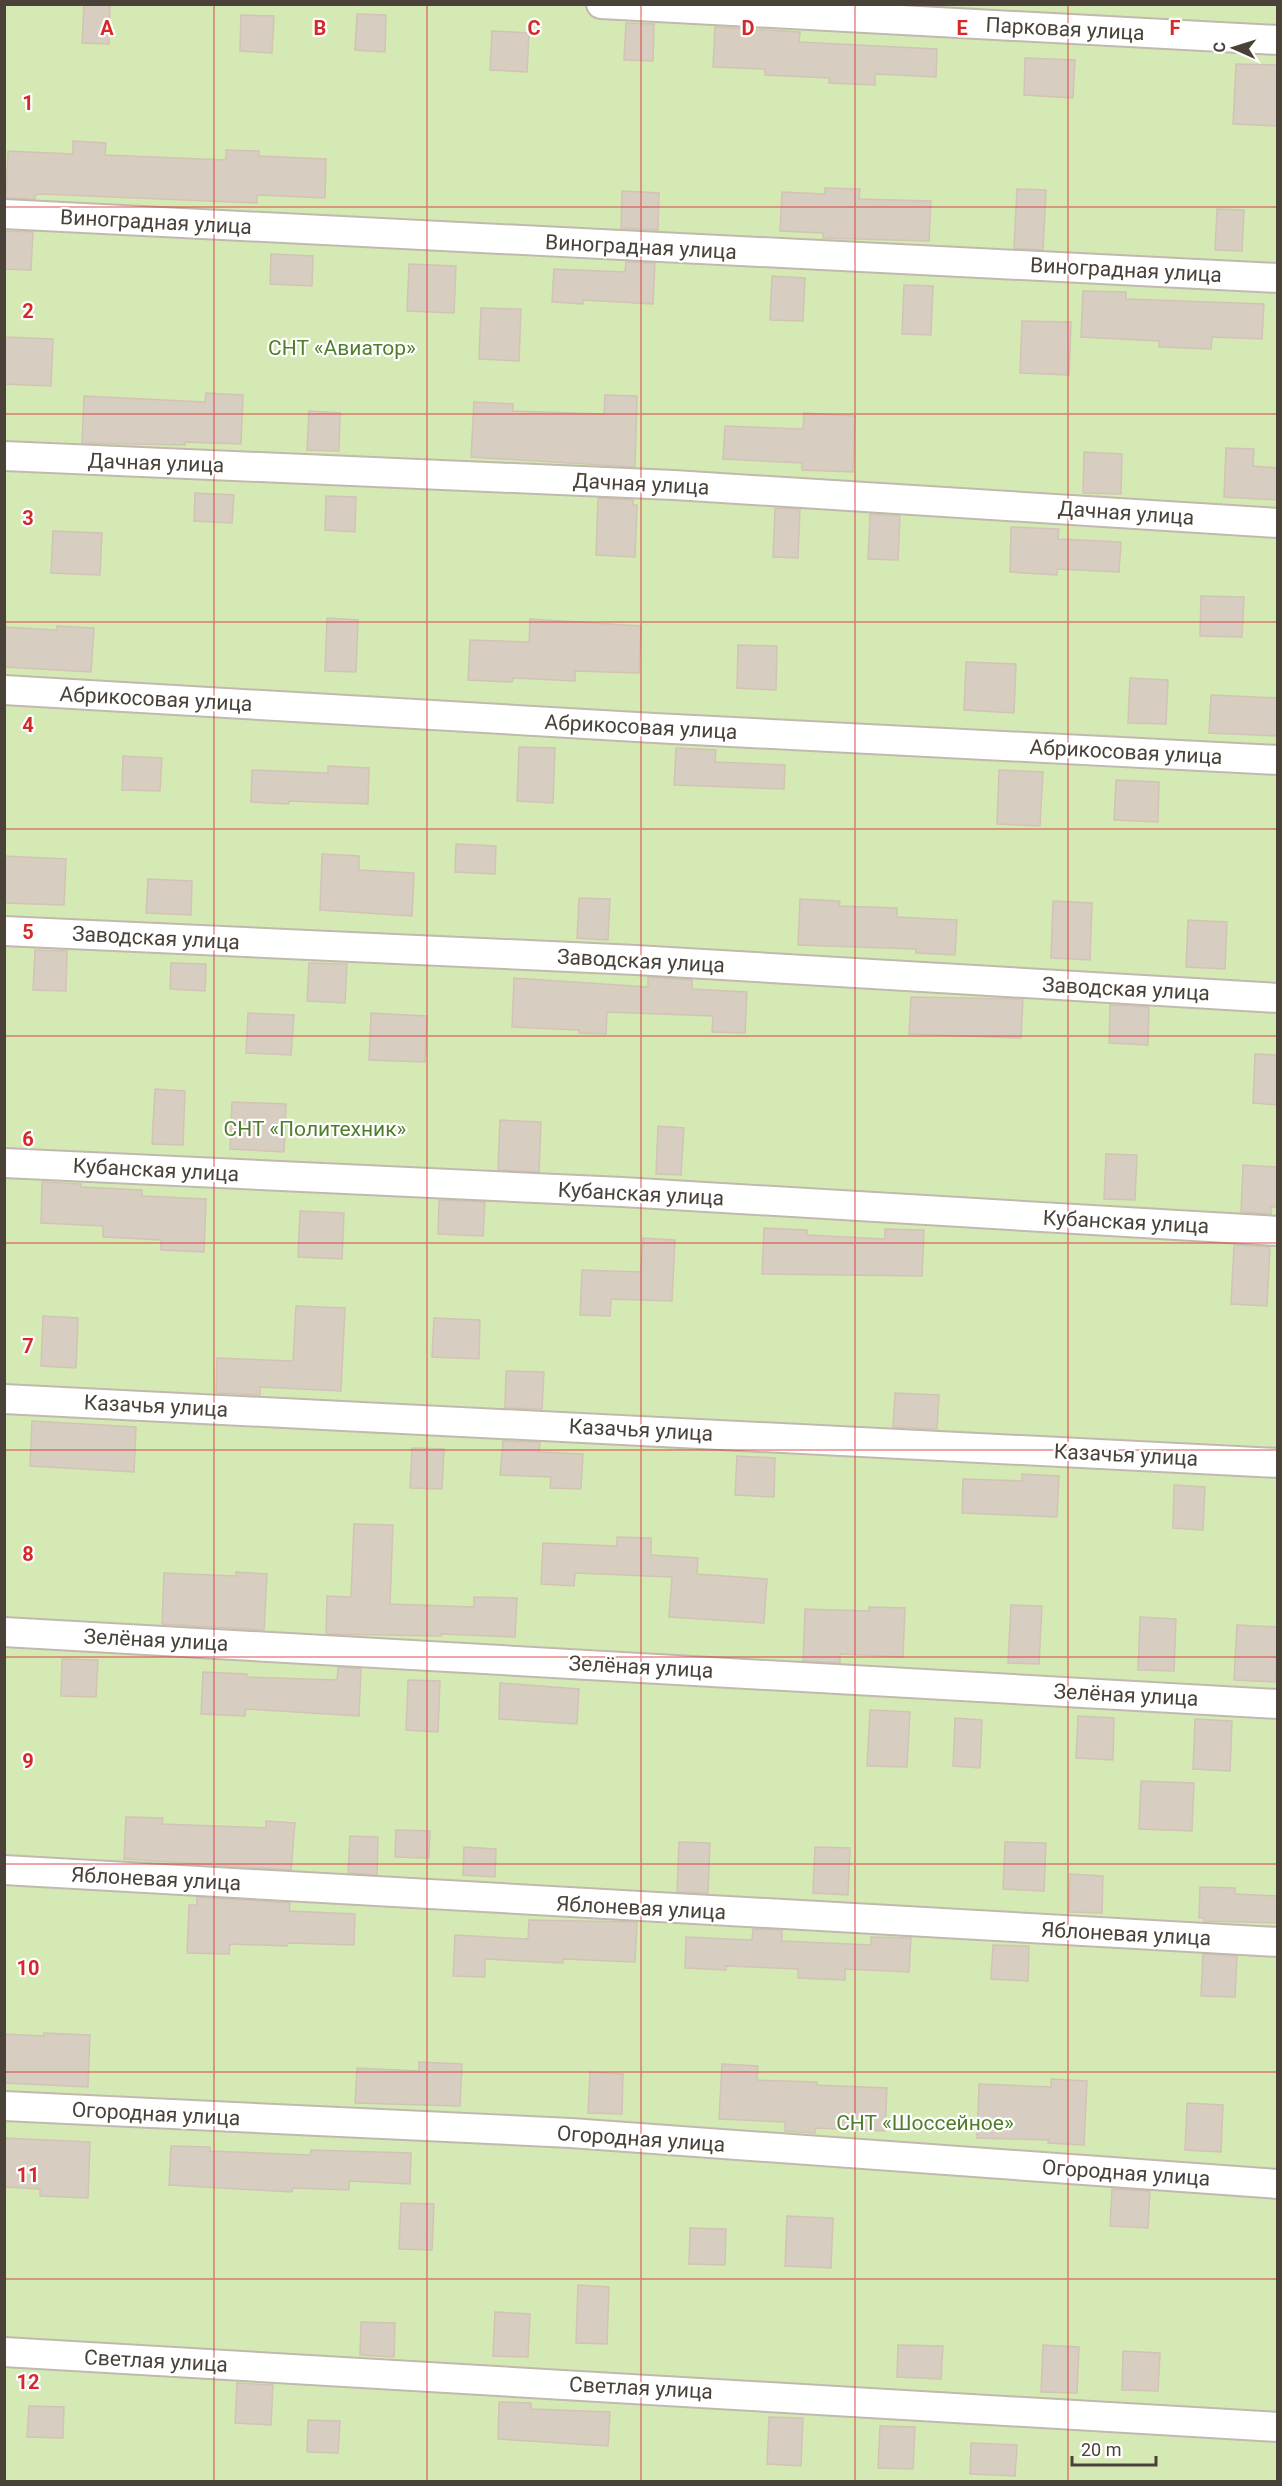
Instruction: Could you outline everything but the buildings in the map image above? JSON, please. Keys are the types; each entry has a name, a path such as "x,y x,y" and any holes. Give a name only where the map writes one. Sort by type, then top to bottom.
{"street":[{"name":"Парковая улица","path":"601,4 1278,40"},
{"name":"Виноградная улица","path":"4,214 1278,278"},
{"name":"Дачная улица","path":"4,456 674,485 1278,523"},
{"name":"Абрикосовая улица","path":"4,690 642,728 1278,760"},
{"name":"Заводская улица","path":"4,931 647,961 1278,998"},
{"name":"Кубанская улица","path":"4,1163 622,1192 1278,1231"},
{"name":"Казачья улица","path":"4,1399 1278,1463"},
{"name":"Зелёная улица","path":"4,1632 1278,1704"},
{"name":"Яблоневая улица","path":"4,1870 1278,1942"},
{"name":"Огородная улица","path":"4,2106 571,2133 1278,2184"},
{"name":"Светлая улица","path":"4,2352 1278,2427"}],"green space":[{"path":"4,5 1277,5 1277,2481 5,2481"}],"park label":[{"name":"СНТ «Авиатор»","path":"342,348"},
{"name":"СНТ «Политехник»","path":"315,1129"},
{"name":"СНТ «Шоссейное»","path":"925,2123"}]}
